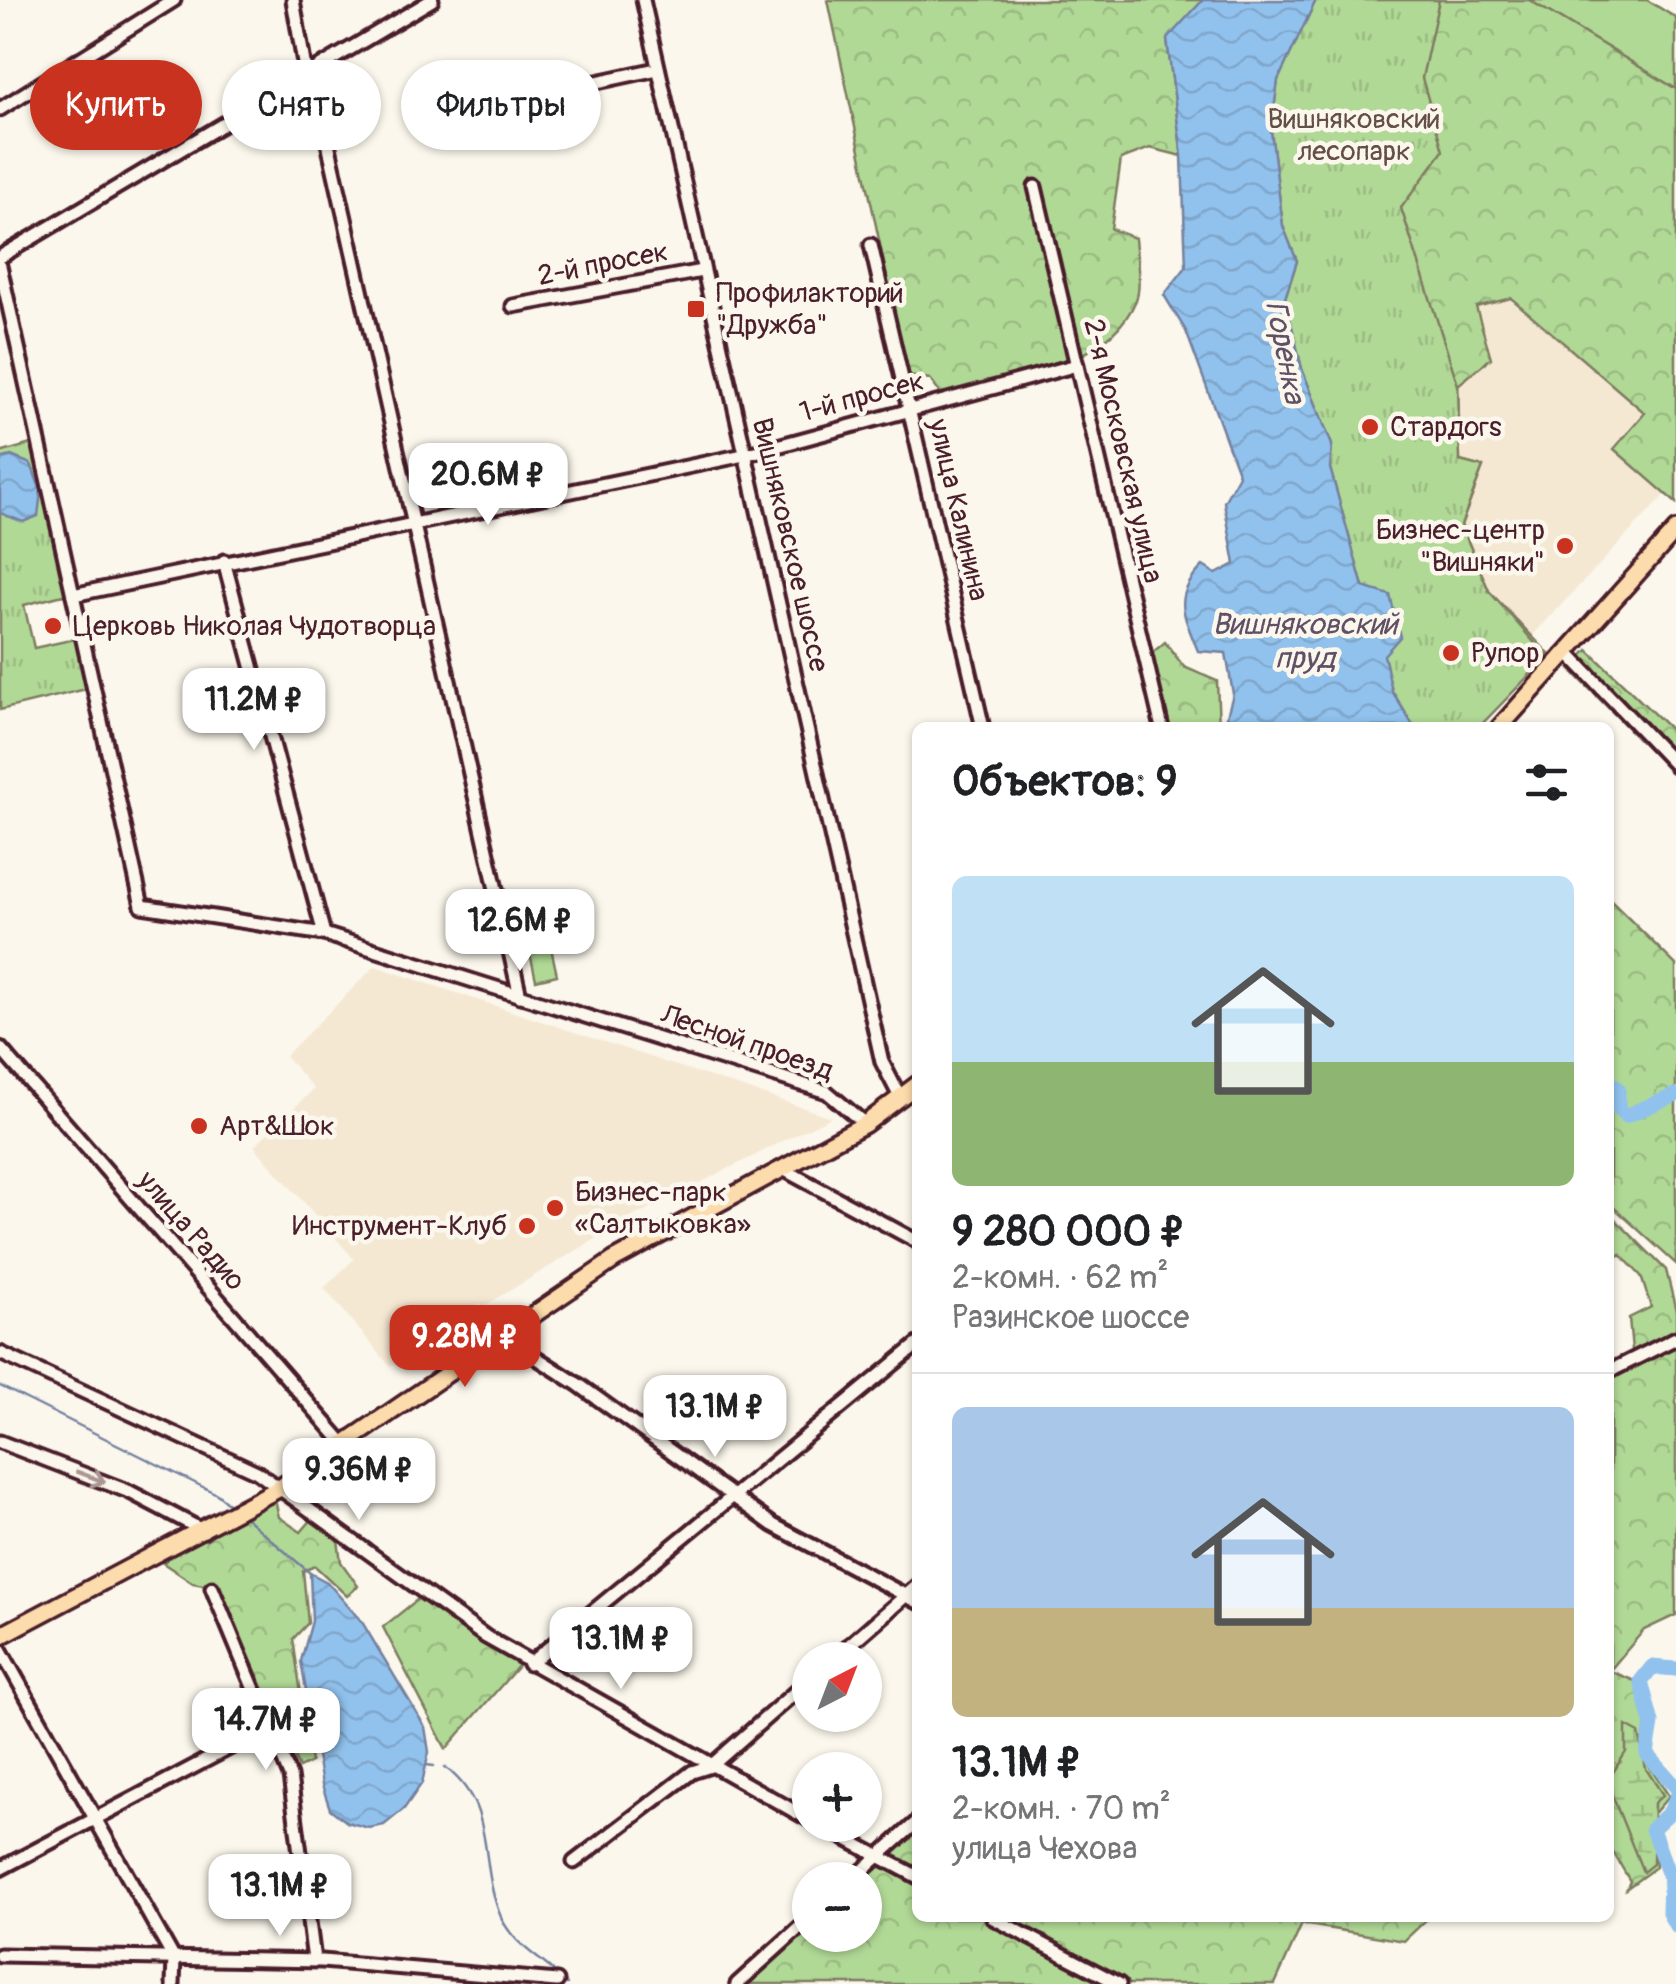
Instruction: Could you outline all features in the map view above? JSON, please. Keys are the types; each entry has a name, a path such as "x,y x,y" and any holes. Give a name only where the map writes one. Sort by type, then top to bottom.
{"main road":[{"path":"1505,722 1676,530"},
{"path":"0,1636 278,1489 614,1260 865,1124 912,1088"}],"street":[{"path":"0,108 174,0"},
{"path":"293,0 303,60"},
{"path":"329,60 432,0"},
{"name":"Вишняковское шоссе","path":"643,0 882,1062 900,1097"},
{"path":"601,81 656,69"},
{"path":"0,257 222,124"},
{"path":"330,150 520,996"},
{"name":"2-я Московская улица","path":"1035,187 1161,722"},
{"name":"улица Калинина","path":"872,246 982,722"},
{"path":"0,266 73,595"},
{"name":"2-й просек","path":"513,306 702,271"},
{"name":"1-й просек","path":"73,595 744,456 1077,366"},
{"path":"224,561 324,934"},
{"name":"Лесной проезд","path":"73,595 142,906 324,934 827,1092 865,1124"},
{"path":"1568,653 1676,766"},
{"name":"улица Радио","path":"0,1048 346,1446"},
{"path":"781,1168 912,1239"},
{"path":"503,1336 579,1385 733,1500 912,1598 855,1642"},
{"path":"1614,1368 1676,1338"},
{"path":"529,1664 912,1349"},
{"path":"0,1353 257,1472 441,1608 529,1664 792,1810"},
{"path":"0,1442 130,1492 204,1531"},
{"path":"212,1588 290,1776 314,1960"},
{"path":"0,1649 174,1959 174,1984"},
{"path":"574,1862 692,1772 711,1766 792,1695"},
{"path":"0,1870 268,1728"},
{"path":"872,1862 912,1826"},
{"path":"852,1842 912,1874"},
{"path":"1001,1922 1119,1984"},
{"path":"737,1984 792,1934"},
{"path":"0,1954 314,1960 557,1982"}],"shaded area":[{"path":"1510,298 1645,414 1615,449 1666,494 1532,636 1489,591 1461,525 1483,467 1460,461 1458,385 1491,358 1475,307"},
{"path":"375,966 831,1117 632,1217 484,1306 480,1303 390,1366 324,1288 354,1259 254,1146 314,1089 285,1056"}],"green space":[{"path":"828,0 1203,0 1167,40 1182,156 1150,148 1121,159 1111,229 1135,238 1139,286 1122,324 1102,342 1052,368 941,395 930,379 908,376"},
{"path":"1316,0 1529,0 1676,89 1676,503 1614,449 1645,413 1511,298 1476,307 1491,358 1458,385 1460,461 1483,467 1461,525 1489,591 1549,654 1482,722 1412,722 1358,569 1285,298 1297,261 1283,226"},
{"name":"Вишняковский лесопарк","path":"1316,0 1439,0 1422,78 1443,151 1401,208 1458,385 1460,461 1483,467 1461,525 1489,591 1547,657 1484,722 1411,722 1392,691 1330,468 1332,445 1302,369 1285,298 1297,261 1283,226 1271,131 1278,80"},
{"path":"1529,0 1647,0 1676,18 1676,89"},
{"path":"34,443 67,594 24,605 34,648 75,639 86,689 0,710 0,453"},
{"path":"1165,642 1184,667 1217,681 1219,722 1168,722 1152,653"},
{"path":"1588,650 1676,735 1676,777 1570,669"},
{"path":"1614,904 1676,965 1676,1264 1614,1208"},
{"path":"547,930 557,975 536,980 526,935"},
{"path":"1614,1218 1666,1270 1676,1311 1676,1615 1644,1630 1614,1665 1614,1373 1633,1361 1629,1318 1651,1307 1641,1276 1620,1254 1614,1260"},
{"path":"275,1500 279,1517 301,1532 313,1518 338,1540 341,1562 358,1586 347,1596 315,1566 303,1571 308,1623 293,1639 311,1762 299,1768 219,1588 193,1583 163,1563 174,1552"},
{"path":"418,1599 519,1665 446,1749 383,1627"},
{"path":"1614,1673 1635,1681 1656,1726 1637,1748 1669,1796 1651,1817 1656,1867 1627,1888 1630,1881 1614,1854"},
{"path":"1626,1726 1639,1733 1646,1769 1663,1795 1654,1803 1653,1864 1643,1872 1614,1800 1614,1771 1626,1752"},
{"path":"912,1828 912,1922 1424,1922 1404,1941 1302,1924 1275,1984 737,1984 792,1935 792,1952 882,1952 882,1862 874,1862"}],"water":[{"name":"Вишняковский пруд","path":"1203,0 1316,0 1278,80 1271,131 1283,226 1297,261 1285,298 1302,369 1332,445 1330,468 1363,587 1390,595 1400,637 1384,655 1392,691 1411,722 1229,722 1233,694 1226,653 1198,651 1185,616 1187,587 1203,566 1216,574 1235,564 1224,502 1239,475 1186,331 1164,295 1186,267 1182,156 1167,39"},
{"path":"11,456 31,464 41,491 38,516 23,522 0,513 0,459"},
{"path":"310,1573 327,1582 362,1622 425,1727 429,1752 422,1783 404,1809 384,1825 369,1828 347,1822 330,1809 322,1785 301,1661 312,1621"}],"waterway":[{"name":"Горенка","path":"1614,1086 1618,1089 1618,1109 1625,1116 1676,1095"},
{"path":"0,1386 217,1494 233,1507"},
{"path":"246,1518 310,1573"},
{"name":"Горенка","path":"1676,1669 1652,1667 1641,1681 1652,1723 1647,1754 1676,1787"},
{"path":"426,1765 434,1766"},
{"path":"445,1767 462,1783 480,1817 494,1896 507,1928 567,1984"},
{"name":"Горенка","path":"1676,1798 1670,1812 1652,1829 1670,1878 1669,1913 1676,1926"}],"place":[{"name":"Профилакторий \"Дружба\"","path":"696,309"},
{"name":"Стардогs","path":"1370,427"},
{"name":"Бизнес-центр \"Вишняки\"","path":"1565,546"},
{"name":"Церковь Николая Чудотворца","path":"53,626"},
{"name":"Рупор","path":"1451,653"},
{"name":"Арт&Шок","path":"199,1126"},
{"name":"Бизнес-парк «Салтыковка»","path":"555,1208"},
{"name":"Инструмент-Клуб","path":"527,1226"}]}
